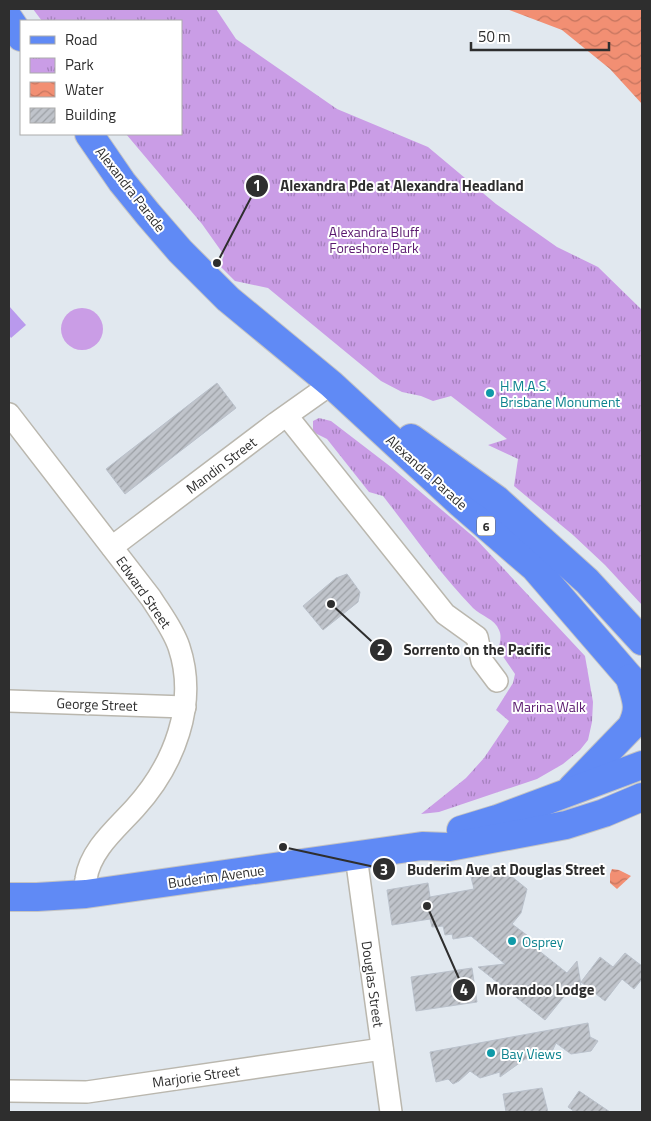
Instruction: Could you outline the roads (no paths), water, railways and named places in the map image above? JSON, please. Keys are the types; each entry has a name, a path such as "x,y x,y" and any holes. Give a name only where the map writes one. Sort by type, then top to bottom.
{"main road":[{"path":"9,19 20,36"},
{"name":"Alexandra Parade","path":"89,135 122,182 180,251 228,299 360,406 395,426 496,499 586,581 642,641"},
{"name":"Alexandra Parade","path":"331,384 460,504 535,568 636,686"},
{"path":"565,794 631,727 638,710 636,686"},
{"name":"Buderim Avenue","path":"422,846 448,834 497,819 642,765"},
{"name":"Buderim Avenue","path":"9,897 86,894 422,846 449,847 566,826 642,797"},
{"path":"604,813 642,810"}],"street":[{"name":"Mandin Street","path":"112,547 331,384"},
{"path":"287,416 445,614 477,637 482,661 497,681"},
{"name":"Edward Street","path":"11,420 151,598 170,628 179,647 184,668 186,687 185,707 175,742 165,767 144,797 100,847 92,861 86,878 86,894"},
{"name":"George Street","path":"9,701 185,707"},
{"name":"Douglas Street","path":"356,856 391,1112"},
{"name":"Marjorie Street","path":"9,1091 87,1092 382,1049"}],"water":[{"path":"507,9 642,9 642,104 610,69 562,30"},
{"path":"612,869 631,876 617,889 610,883"}],"place":[{"name":"Alexandra Pde at Alexandra Headland","path":"217,263"},
{"name":"H.M.A.S. Brisbane Monument","path":"490,393"},
{"name":"Sorrento on the Pacific","path":"331,604"},
{"name":"Buderim Ave at Douglas Street","path":"283,847"},
{"name":"Morandoo Lodge","path":"427,906"},
{"name":"Osprey","path":"512,941"},
{"name":"Bay Views","path":"491,1053"}],"park label":[{"name":"Alexandra Bluff Foreshore Park","path":"374,240"},
{"name":"Marina Walk","path":"549,706"}]}
